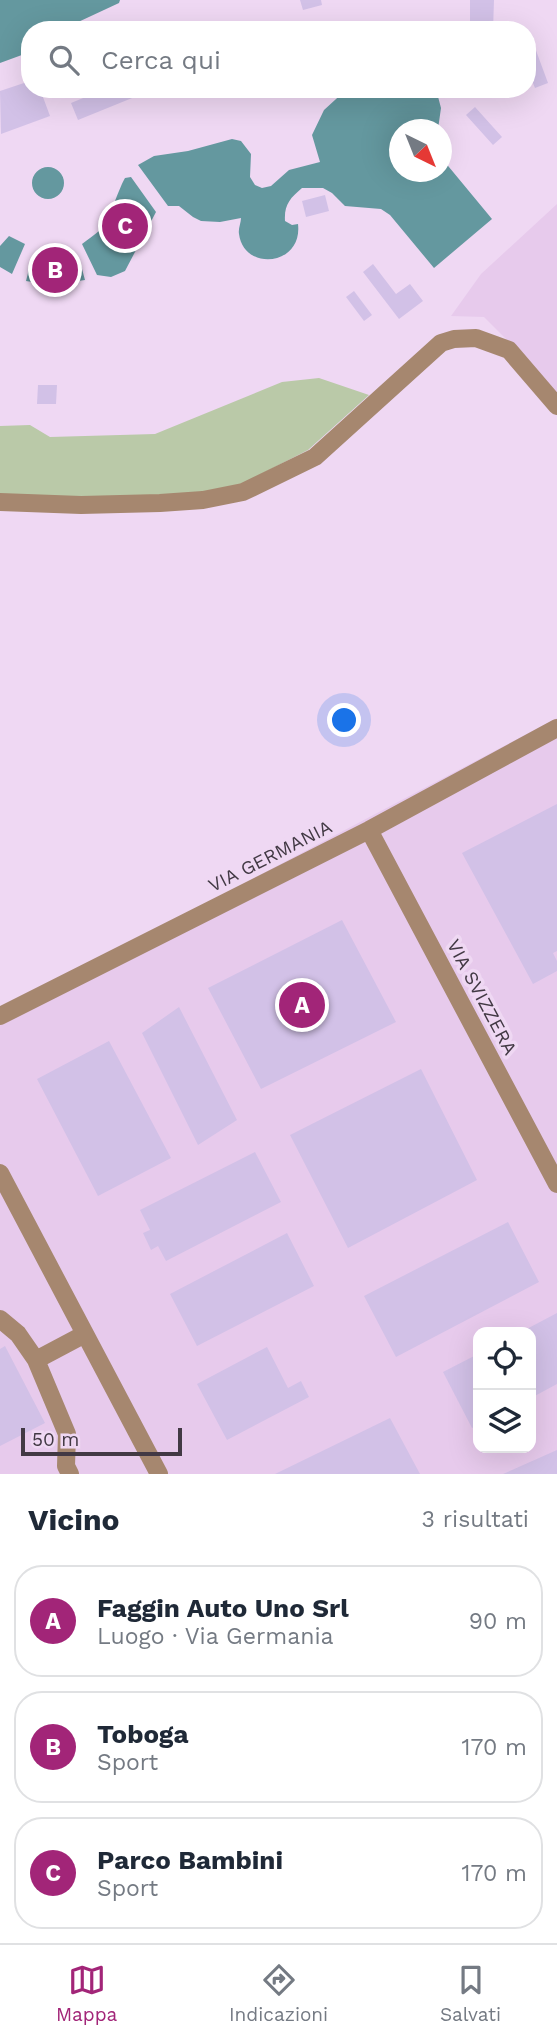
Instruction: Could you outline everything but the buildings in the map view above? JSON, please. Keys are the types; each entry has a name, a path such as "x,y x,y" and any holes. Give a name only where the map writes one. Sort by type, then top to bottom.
{"street":[{"path":"0,502 81,505 160,503 203,500 243,492 315,457 441,343 454,339 476,338 509,350 557,406"},
{"name":"VIA GERMANIA","path":"0,1016 369,830 557,728"},
{"name":"VIA SVIZZERA","path":"369,830 557,1184"},
{"path":"0,1173 159,1474"},
{"path":"0,1319 18,1334 36,1360 67,1434 66,1466 70,1474"},
{"path":"36,1360 85,1334"}],"shaded area":[{"path":"0,0 120,0 119,3 80,21 21,21 21,55 0,63"},
{"path":"337,98 438,98 441,108 439,119 389,119 389,182 452,182 452,171 492,219 434,268 390,215 381,209 345,206 323,188 302,188 289,202 285,215 285,221 292,225 298,224 297,238 292,249 283,256 261,259 243,246 239,232 241,218 220,222 201,221 179,206 168,206 138,165 154,156 188,151 232,139 241,141 251,154 250,177 255,185 262,188 271,186 289,170 320,162 312,135 324,110"},
{"path":"48,167 59,172 64,183 59,194 48,199 37,194 32,183 37,172"},
{"path":"131,177 156,212 125,271 111,277 97,275 82,244 104,225 125,178"},
{"path":"557,204 557,406 512,345 484,317 451,316 481,274"},
{"path":"9,236 25,244 12,274 0,267 0,246"},
{"path":"32,257 43,260 79,258 85,280 51,285 26,281"},
{"path":"319,378 369,395 308,450 242,484 158,511 0,500 0,426 30,425 50,437 155,434 282,382"},
{"path":"557,718 557,1474 0,1474 0,1012"}],"place":[{"name":"Parco Bambini","path":"125,226"},
{"name":"Toboga","path":"55,270"},
{"name":"Faggin Auto Uno Srl","path":"302,1005"}]}
